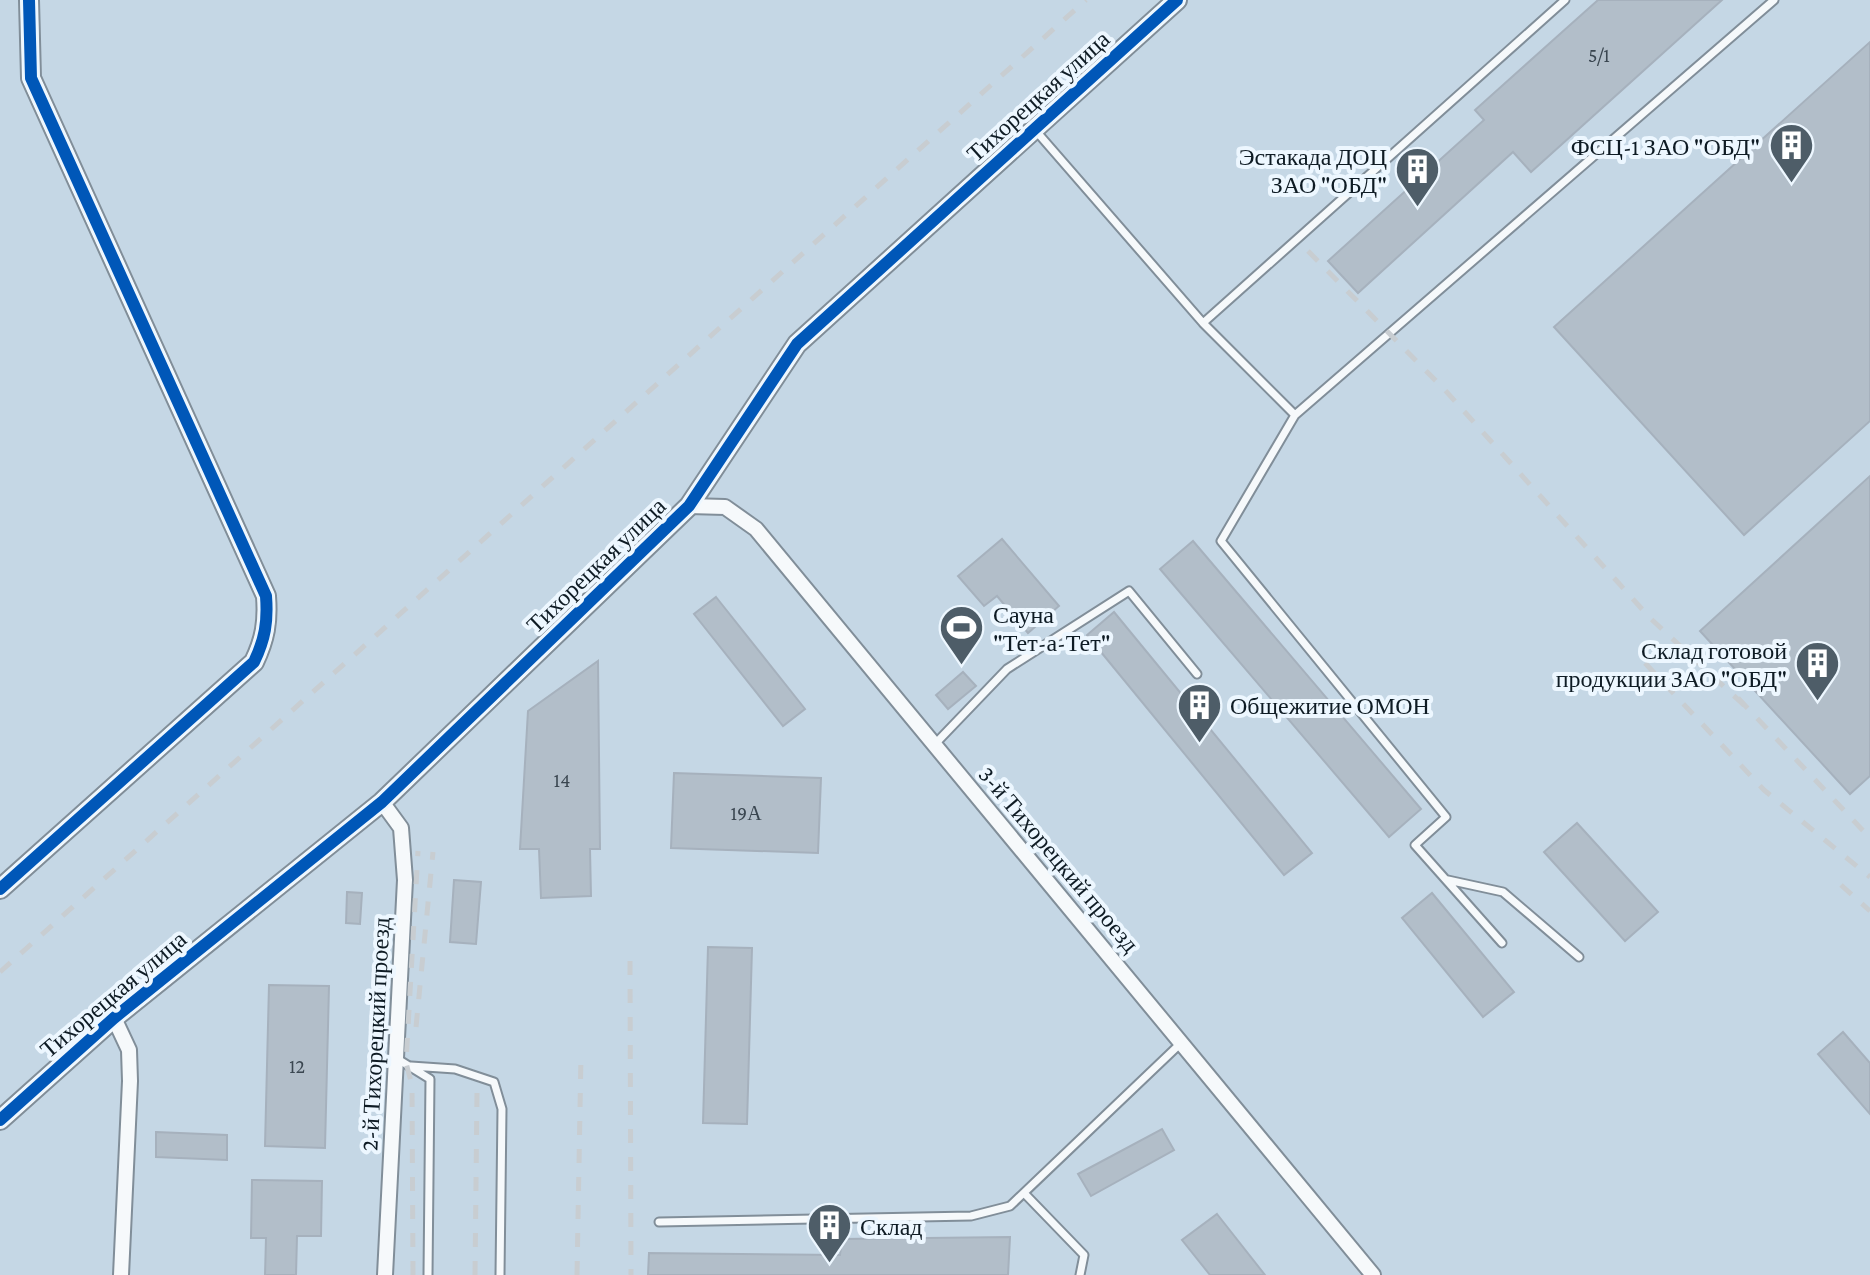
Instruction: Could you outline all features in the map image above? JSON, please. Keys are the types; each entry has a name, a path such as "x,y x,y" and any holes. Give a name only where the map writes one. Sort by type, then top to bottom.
{"street":[{"path":"0,889 254,662 265,638 267,614 266,596 31,78 29,0"},
{"name":"Тихорецкая улица","path":"0,1120 114,1018 382,802 689,506 797,344 1177,0"},
{"name":"3-й Тихорецкий проезд","path":"689,506 725,507 756,529 1373,1275"},
{"name":"2-й Тихорецкий проезд","path":"382,802 401,828 405,880 385,1275"},
{"path":"114,1018 129,1050 130,1081 121,1275"}],"lane":[{"path":"1203,323 1565,0"},
{"path":"1502,943 1415,845 1446,817 1221,541 1295,415 1774,0"},
{"path":"1034,129 1203,323 1295,415"},
{"path":"935,744 1007,669 1129,591 1197,674"},
{"path":"1446,880 1503,892 1579,957"},
{"path":"659,1222 971,1216 1010,1206 1182,1041"},
{"path":"394,1057 430,1079 428,1275"},
{"path":"411,1066 455,1069 494,1082 502,1109 500,1275"},
{"path":"1024,1193 1084,1255 1080,1275"}],"building":[{"path":"1598,0 1722,0 1531,172 1513,152 1358,293 1328,261 1484,120 1475,110"},
{"name":"ФСЦ-1 ЗАО \"ОБД\"","path":"1870,42 1870,421 1744,535 1554,327"},
{"name":"Склад готовой продукции ЗАО \"ОБД\"","path":"1870,476 1870,776 1850,794 1700,631"},
{"path":"1002,539 1059,606 1028,633 997,596 984,606 958,576"},
{"path":"1193,541 1421,809 1389,837 1160,569"},
{"path":"716,597 805,709 783,726 694,614"},
{"name":"Общежитие ОМОН","path":"1114,612 1312,853 1284,875 1087,635"},
{"path":"598,661 600,849 590,849 591,896 541,898 539,849 520,849 528,711"},
{"path":"963,672 976,686 948,709 936,695"},
{"path":"674,773 821,778 818,853 671,848"},
{"path":"1577,823 1658,912 1625,941 1544,852"},
{"path":"454,880 481,882 476,944 450,942"},
{"path":"347,892 362,893 360,924 346,923"},
{"path":"1432,893 1514,992 1483,1017 1402,918"},
{"path":"708,947 752,948 747,1124 703,1123"},
{"path":"269,985 329,986 325,1148 265,1146"},
{"path":"1843,1032 1870,1063 1870,1114 1818,1054"},
{"path":"1162,1129 1174,1150 1091,1196 1078,1174"},
{"path":"156,1132 227,1135 227,1160 156,1157"},
{"path":"252,1180 322,1181 321,1236 297,1236 296,1275 265,1275 266,1238 251,1238"},
{"path":"1217,1214 1265,1275 1210,1275 1182,1240"},
{"name":"Склад","path":"1010,1237 1008,1275 648,1275 649,1253 840,1255 842,1239"}],"railway":[{"path":"0,972 1086,0"},
{"path":"1308,251 1444,389 1650,618 1746,707"},
{"path":"1645,663 1764,790 1870,877"},
{"path":"1738,698 1870,838"},
{"path":"413,1275 412,1085 406,1063 418,851"},
{"path":"416,1027 433,852"},
{"path":"1841,885 1870,911"},
{"path":"630,961 631,1275"},
{"path":"577,1275 581,1055"},
{"path":"475,1275 477,1092"}],"cycle path":[{"path":"0,889 254,662 263,638 267,614 266,596 31,78 29,0"},
{"path":"0,1120 114,1018 382,802 689,506 797,344 1177,0"}],"place":[{"name":"ФСЦ-1 ЗАО \"ОБД\"","path":"1791,185"},
{"name":"Эстакада ДОЦ ЗАО \"ОБД\"","path":"1418,209"},
{"name":"Сауна \"Тет-а-Тет\"","path":"962,667"},
{"name":"Склад готовой продукции ЗАО \"ОБД\"","path":"1818,703"},
{"name":"Общежитие ОМОН","path":"1199,744"},
{"name":"Склад","path":"829,1265"}]}
